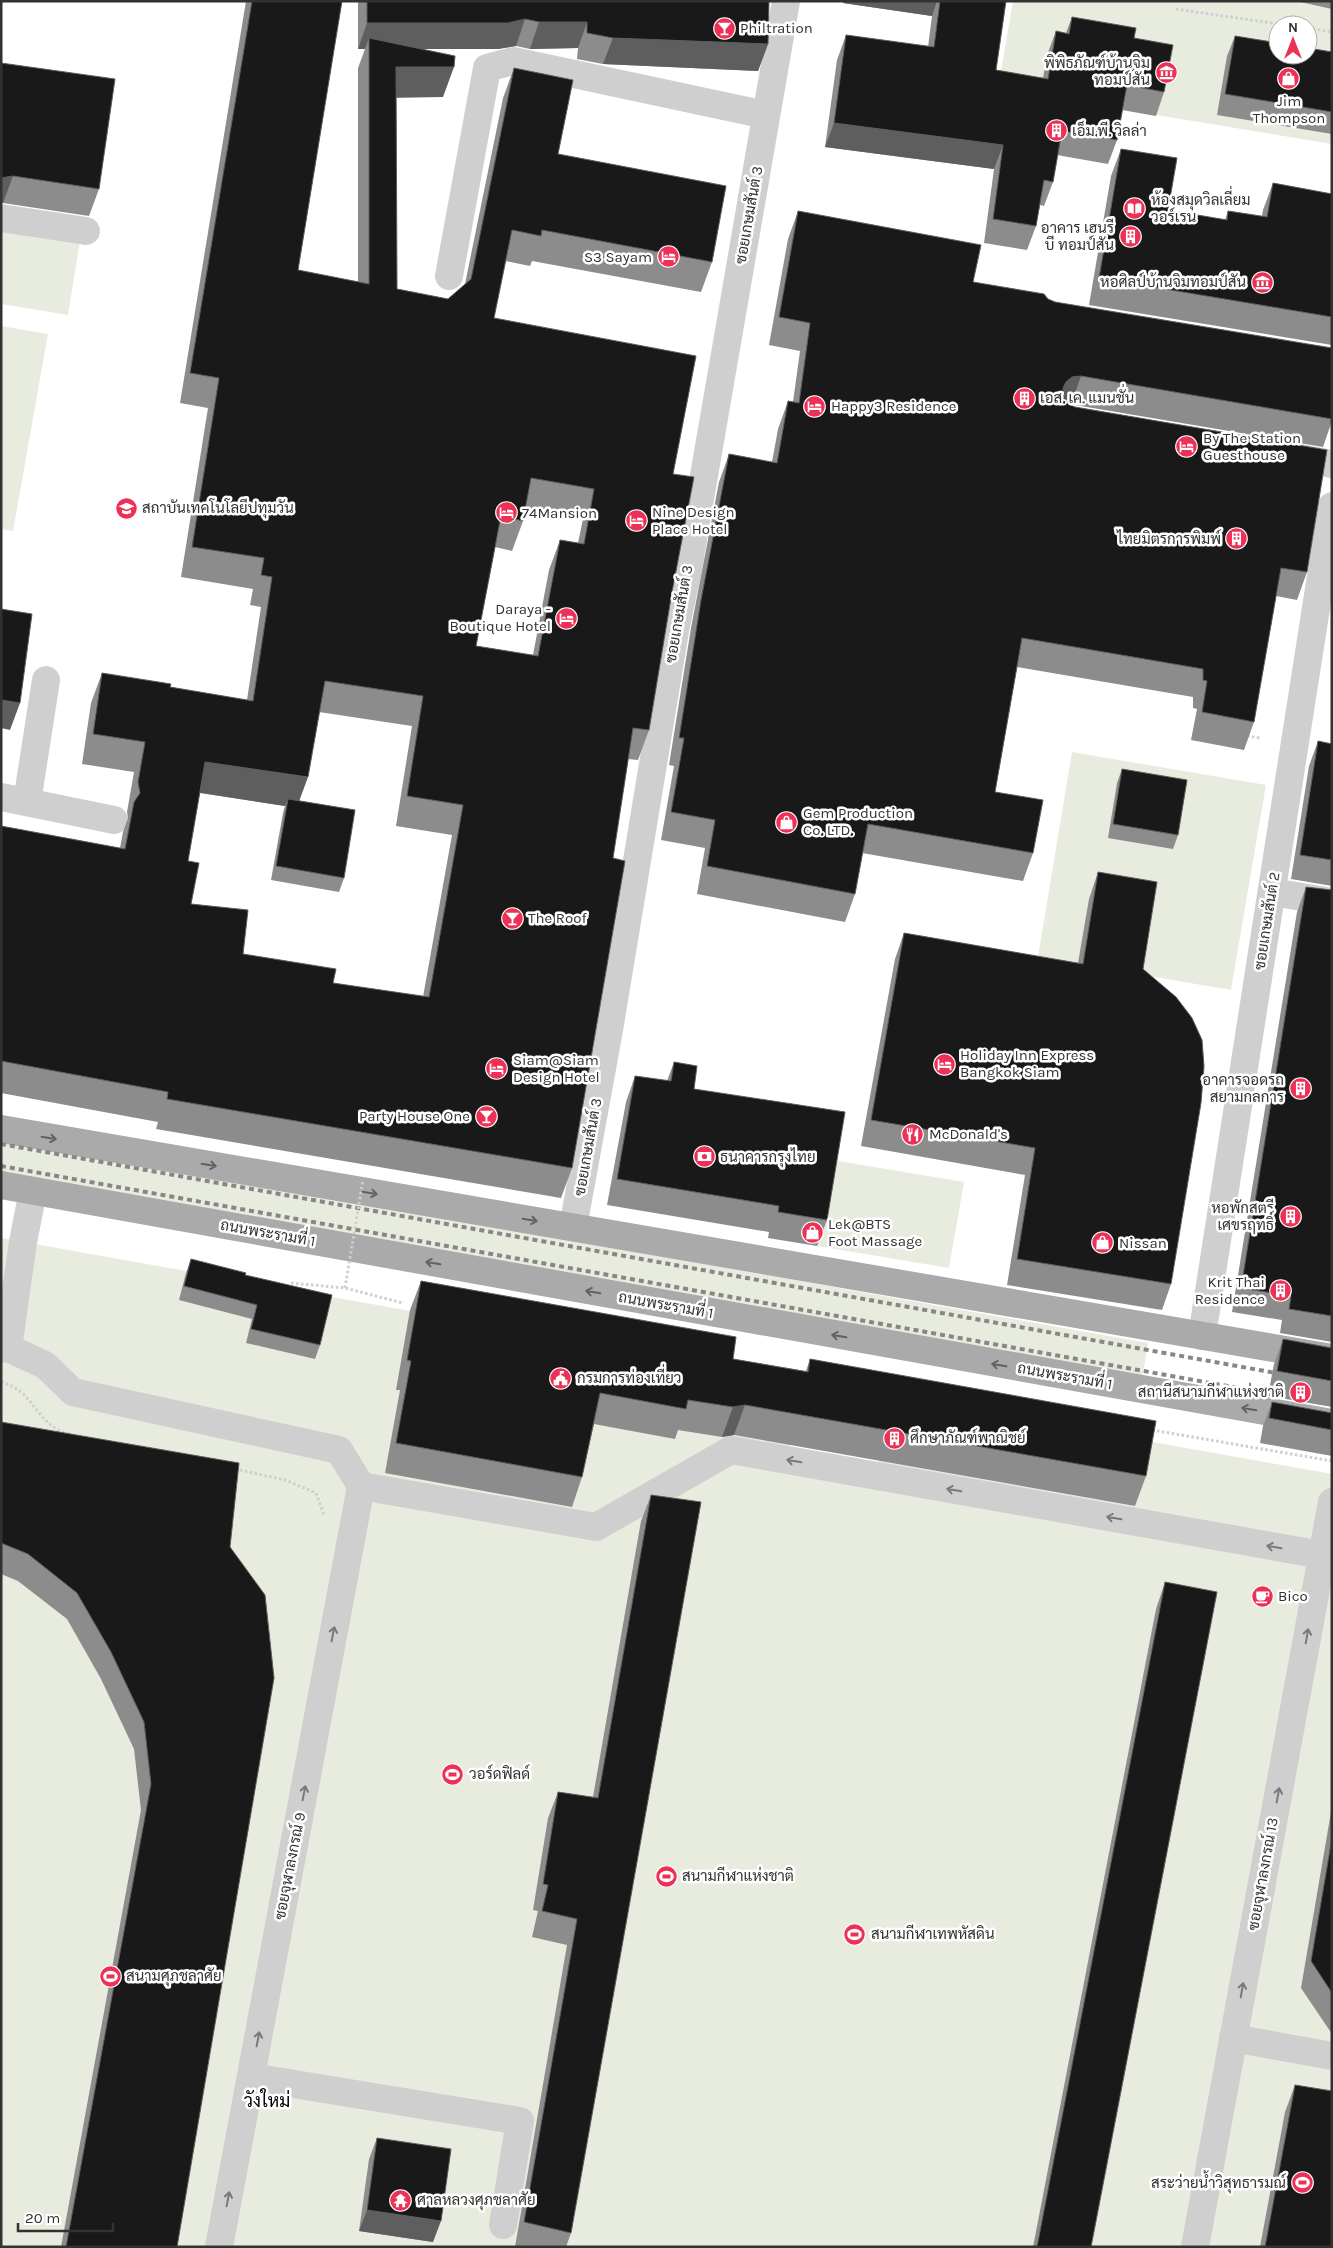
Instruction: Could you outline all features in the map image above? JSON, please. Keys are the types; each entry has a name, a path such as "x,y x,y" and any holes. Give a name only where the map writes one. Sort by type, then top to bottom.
{"main road":[{"path":"1,1129 1332,1358"},
{"name":"ถนนพระรามที่ 1","path":"1,1184 1332,1423"}],"street":[{"name":"ซอยเกษมสันต์ 3","path":"573,1228 614,1002 676,625 786,1"},
{"path":"449,276 487,68 514,61 766,115"},
{"path":"1,218 86,231"},
{"path":"1264,452 1332,464"},
{"name":"ซอยเกษมสันต์ 2","path":"1202,1336 1332,506"},
{"path":"46,680 14,799 114,820"},
{"path":"1295,744 1322,749"},
{"path":"1272,892 1332,902"},
{"path":"33,1191 4,1348 45,1365 73,1392 338,1450 361,1486 596,1527 731,1450 1322,1555"},
{"name":"ซอยจุฬาลงกรณ์ 9","path":"219,2247 361,1486"},
{"name":"ซอยจุฬาลงกรณ์ 13","path":"1195,2247 1332,1502"},
{"path":"1233,2038 1332,2056"},
{"path":"251,2077 520,2120 503,2225"}],"path":[{"path":"1176,9 1268,23"},
{"path":"1318,30 1332,32"},
{"path":"1247,736 1260,738"},
{"path":"345,1288 363,1180"},
{"path":"291,1283 345,1288 403,1302"},
{"path":"1,1382 20,1391 35,1406 49,1426 76,1436"},
{"path":"1151,1430 1332,1462"},
{"path":"228,1468 285,1480 316,1493 326,1519"}],"shaded area":[{"name":"พิพิธภัณฑ์บ้านจิม ทอมป์สัน","path":"1013,1 1332,1 1332,144 998,89"},
{"path":"1,229 80,241 68,315 1,304"},
{"path":"1,326 48,334 13,531 1,529"},
{"path":"1072,752 1266,785 1231,990 1038,957"},
{"path":"1,1139 1148,1343 1142,1379 1,1176"},
{"path":"832,1160 964,1182 949,1268 817,1246"},
{"name":"สนามกีฬาแห่งชาติ","path":"1,1238 725,1367 799,1389 788,1451 877,1466 879,1460 1135,1506 1147,1441 1332,1474 1332,2247 1,2247"}],"building":[{"path":"252,1 342,1 298,270 369,284 369,38 455,56 454,67 396,67 397,289 448,299 471,279 514,68 573,80 558,154 726,186 712,262 542,230 541,236 512,230 494,318 696,356 673,474 694,477 672,592 649,730 633,728 613,858 625,861 572,1168 167,1099 168,1092 1,1061 1,826 125,849 134,802 140,793 138,782 145,742 93,734 102,673 171,684 170,687 253,701 272,577 261,575 264,558 192,547 219,378 190,373","holes":["531,478 594,489 584,544 560,540 538,656 476,646 501,516 523,521","325,681 423,696 407,796 463,805 429,997 333,983 336,969 243,954 248,910 191,904 199,863 188,861 205,762 308,777"]},
{"path":"367,1 769,1 768,44 613,38 587,33 587,22 539,22 525,19 508,23 367,23"},
{"path":"940,1 1006,1 996,70 1048,79 1056,31 1069,34 1072,17 1136,28 1134,38 1173,45 1164,92 1127,85 1117,140 1062,131 1053,182 1044,180 1036,226 993,219 1003,145 834,123 846,35 934,47"},
{"path":"1235,36 1268,41 1268,65 1318,65 1318,50 1332,52 1332,112 1225,94"},
{"path":"1,63 115,79 99,189 13,176 1,178"},
{"path":"1121,149 1177,158 1168,210 1227,220 1228,211 1267,217 1273,183 1332,194 1332,317 1099,278"},
{"path":"798,211 981,245 973,282 1044,294 1048,299 1055,302 1332,348 1332,419 1081,376 1072,377 1063,388 1064,397 1068,404 1075,407 1327,450 1307,572 1281,568 1254,722 1202,712 1207,681 1203,680 1203,669 1022,638 995,792 1043,800 1033,853 868,824 855,894 707,866 715,820 671,812 684,738 679,738 701,600 729,454 777,463 788,401 799,403 810,323 779,317"},
{"path":"1,609 32,614 20,703 1,700"},
{"path":"1318,741 1332,744 1332,860 1300,855"},
{"path":"1122,769 1187,780 1178,835 1113,824"},
{"path":"288,799 355,810 344,878 276,866"},
{"path":"1098,872 1157,882 1143,969 1176,997 1192,1018 1202,1040 1204,1066 1201,1103 1171,1284 1017,1259 1035,1148 871,1120 904,933 1083,964"},
{"path":"1306,887 1332,890 1332,1316 1289,1309 1291,1296 1241,1288"},
{"path":"674,1062 697,1066 694,1089 845,1112 827,1220 778,1212 779,1206 617,1179 635,1076 671,1081"},
{"path":"191,1259 246,1273 245,1275 332,1295 320,1345 251,1329 257,1305 184,1286"},
{"path":"421,1281 736,1337 733,1359 808,1372 810,1359 1156,1421 1146,1476 745,1405 733,1407 688,1400 686,1409 600,1393 582,1477 396,1443 411,1361 407,1360"},
{"path":"1283,1339 1332,1348 1332,1381 1277,1371"},
{"path":"1272,1402 1332,1413 1332,1430 1269,1418"},
{"path":"1,1422 239,1463 230,1547 265,1595 274,1678 177,2247 66,2247 151,1784 144,1722 111,1652 77,1593 28,1554 1,1543"},
{"path":"651,1495 701,1502 571,2233 524,2222 577,1919 542,1911 548,1885 543,1884 558,1792 598,1798"},
{"path":"1165,1582 1217,1592 1091,2247 1037,2247"},
{"path":"1332,1838 1332,1993 1311,1961"},
{"name":"สระว่ายน้ำวิสุทธารมณ์","path":"1295,2085 1332,2091 1332,2247 1265,2247"},
{"name":"ศาลหลวงศุภชลาศัย","path":"377,2138 451,2149 441,2221 367,2210"}],"railway":[{"path":"1,1144 1287,1375"},
{"path":"1,1166 1283,1396"}],"place":[{"name":"Philtration","path":"724,28"},
{"name":"พิพิธภัณฑ์บ้านจิม ทอมป์สัน","path":"1166,72"},
{"name":"Jim Thompson","path":"1289,78"},
{"name":"เอ็ม.พี. วิลล่า","path":"1056,131"},
{"name":"ห้องสมุดวิลเลี่ยม วอร์เรน","path":"1135,209"},
{"name":"อาคาร เฮนรี บี ทอมป์สัน","path":"1130,237"},
{"name":"S3 Sayam","path":"668,257"},
{"name":"หอศิลป์บ้านจิมทอมป์สัน","path":"1262,282"},
{"name":"เอส. เค. แมนชั่น","path":"1024,398"},
{"name":"Happy3 Residence","path":"815,406"},
{"name":"By The Station Guesthouse","path":"1187,447"},
{"name":"สถาบันเทคโนโลยีปทุมวัน","path":"126,508"},
{"name":"74Mansion","path":"506,513"},
{"name":"Nine Design Place Hotel","path":"636,521"},
{"name":"ไทยมิตรการพิมพ์","path":"1237,539"},
{"name":"Daraya - Boutique Hotel","path":"567,618"},
{"name":"Gem Production Co. LTD.","path":"787,822"},
{"name":"The Roof","path":"512,918"},
{"name":"Holiday Inn Express Bangkok Siam","path":"944,1064"},
{"name":"Siam@Siam Design Hotel","path":"497,1069"},
{"name":"อาคารจอดรถ สยามกลการ","path":"1300,1089"},
{"name":"Party House One","path":"486,1116"},
{"name":"McDonald's","path":"913,1134"},
{"name":"ธนาคารกรุงไทย","path":"704,1157"},
{"name":"หอพักสตรี เศขรฤทธิ์","path":"1290,1217"},
{"name":"Lek@BTS Foot Massage","path":"812,1233"},
{"name":"Nissan","path":"1103,1243"},
{"name":"Krit Thai Residence","path":"1281,1291"},
{"name":"กรมการท่องเที่ยว","path":"561,1378"},
{"name":"สถานีสนามกีฬาแห่งชาติ","path":"1300,1392"},
{"name":"ศึกษาภัณฑ์พาณิชย์","path":"894,1438"},
{"name":"Bico","path":"1262,1596"},
{"name":"วอร์ดฟิลด์","path":"453,1774"},
{"name":"สนามกีฬาแห่งชาติ","path":"666,1876"},
{"name":"สนามกีฬาเทพหัสดิน","path":"855,1934"},
{"name":"สนามศุภชลาศัย","path":"110,1976"},
{"name":"สระว่ายน้ำวิสุทธารมณ์","path":"1302,2183"},
{"name":"ศาลหลวงศุภชลาศัย","path":"401,2200"}],"district":[{"name":"วังใหม่","path":"267,2101"}]}
